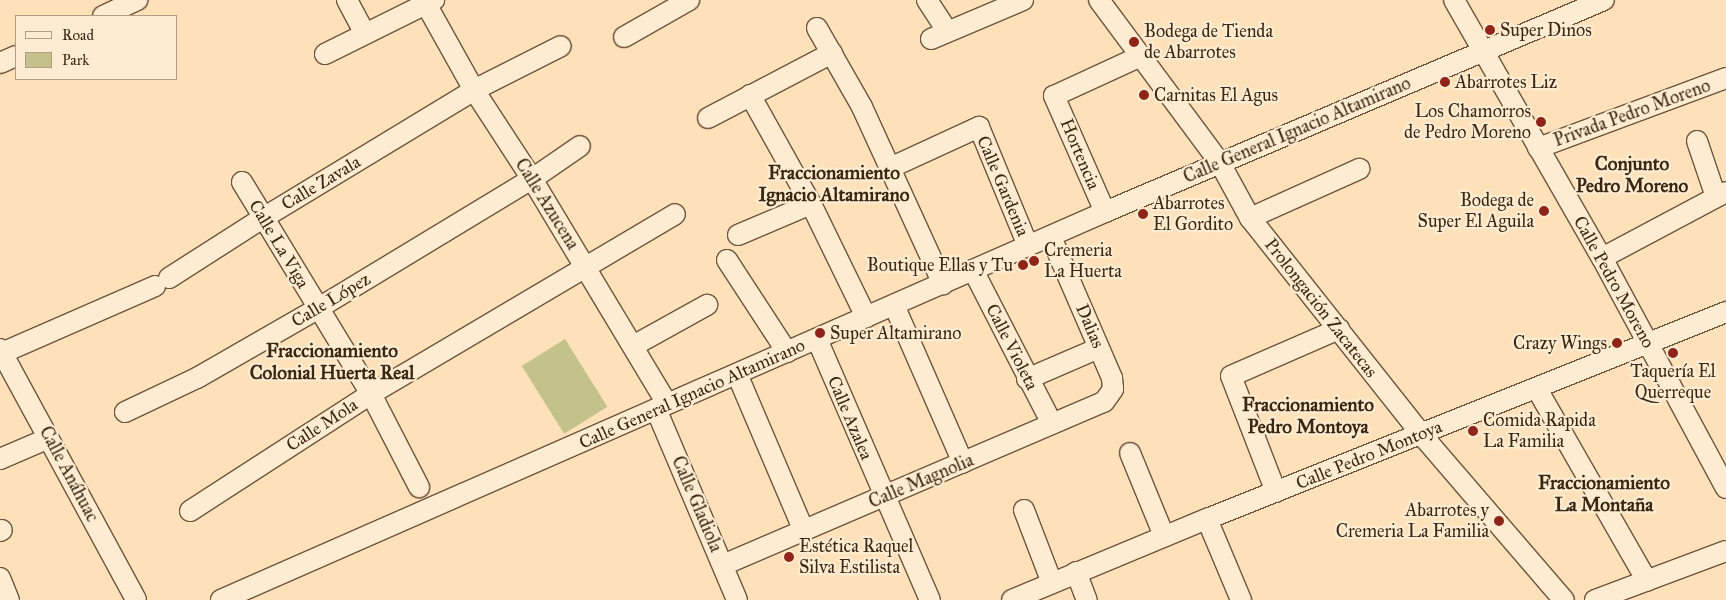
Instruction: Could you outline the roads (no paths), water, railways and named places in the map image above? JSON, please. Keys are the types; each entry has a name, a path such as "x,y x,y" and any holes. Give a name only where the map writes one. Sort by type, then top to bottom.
{"street":[{"path":"105,15 138,0"},
{"path":"347,0 365,34"},
{"path":"624,37 689,0"},
{"path":"927,0 939,35 1023,0"},
{"name":"Prolongación Zacatecas","path":"1099,0 1220,163 1250,218 1421,434 1564,600"},
{"name":"Calle Pedro Moreno","path":"1454,0 1602,258 1726,488"},
{"name":"Calle General Ignacio Altamirano","path":"221,600 1105,212 1604,0"},
{"path":"324,54 430,2"},
{"name":"Calle Azucena","path":"430,2 474,90 532,179 633,346 661,407"},
{"path":"817,28 892,167 944,284"},
{"name":"Calle Zavala","path":"1,351 162,282 263,218 474,90 561,46"},
{"path":"708,118 832,53"},
{"path":"0,63 15,56"},
{"name":"Hortencia","path":"1105,212 1054,96 1141,56"},
{"name":"Privada Pedro Moreno","path":"1538,148 1726,78"},
{"path":"750,95 811,204 866,318"},
{"name":"Calle Gardenia","path":"892,167 978,127 1028,246"},
{"path":"1602,258 1721,194 1697,142"},
{"name":"Calle López","path":"126,412 197,378 318,309 532,179 580,146"},
{"path":"1250,218 1359,169"},
{"name":"Calle La Viga","path":"242,182 371,394 419,487"},
{"path":"738,235 811,204"},
{"name":"Calle Mola","path":"190,511 371,394 676,214"},
{"name":"Dalias","path":"1051,237 1112,378 1112,390"},
{"path":"727,260 787,352"},
{"name":"Calle Violeta","path":"973,270 1027,379 1052,424"},
{"path":"633,346 707,305"},
{"path":"894,305 963,463"},
{"name":"Calle Pedro Montoya","path":"1012,600 1164,536 1726,312"},
{"path":"1276,492 1231,376 1339,329"},
{"name":"Calle Azalea","path":"817,339 930,600"},
{"path":"1027,379 1099,348"},
{"name":"Calle Anáhuac","path":"1,351 136,600"},
{"path":"737,374 803,530"},
{"path":"1536,389 1647,581"},
{"name":"Calle Magnolia","path":"723,565 1104,402 1112,390"},
{"name":"Calle Gladiola","path":"661,407 737,600"},
{"path":"0,459 49,438"},
{"path":"1130,453 1164,536"},
{"path":"1024,510 1052,583"},
{"path":"1207,519 1241,600"},
{"path":"1595,600 1726,551"},
{"path":"1076,572 1088,600"},
{"path":"0,578 9,600"}],"place":[{"name":"Super Dinos","path":"1490,30"},
{"name":"Bodega de Tienda de Abarrotes","path":"1134,42"},
{"name":"Abarrotes Liz","path":"1445,82"},
{"name":"Carnitas El Agus","path":"1144,95"},
{"name":"Los Chamorros de Pedro Moreno","path":"1541,122"},
{"name":"Bodega de Super El Aguila","path":"1544,211"},
{"name":"Abarrotes El Gordito","path":"1143,214"},
{"name":"Cremeria La Huerta","path":"1034,261"},
{"name":"Boutique Ellas y Tu","path":"1023,265"},
{"name":"Super Altamirano","path":"820,333"},
{"name":"Crazy Wings","path":"1617,343"},
{"name":"Taquería El Querreque","path":"1673,353"},
{"name":"Comida Rapida La Familia","path":"1473,431"},
{"name":"Abarrotes y Cremeria La Familia","path":"1499,521"},
{"name":"Estética Raquel Silva Estilista","path":"789,557"}],"district":[{"name":"Conjunto Pedro Moreno","path":"1632,175"},
{"name":"Fraccionamiento Ignacio Altamirano","path":"834,184"},
{"name":"Fraccionamiento Colonial Huerta Real","path":"332,362"},
{"name":"Fraccionamiento Pedro Montoya","path":"1308,416"},
{"name":"Fraccionamiento La Montaña","path":"1604,494"}]}
